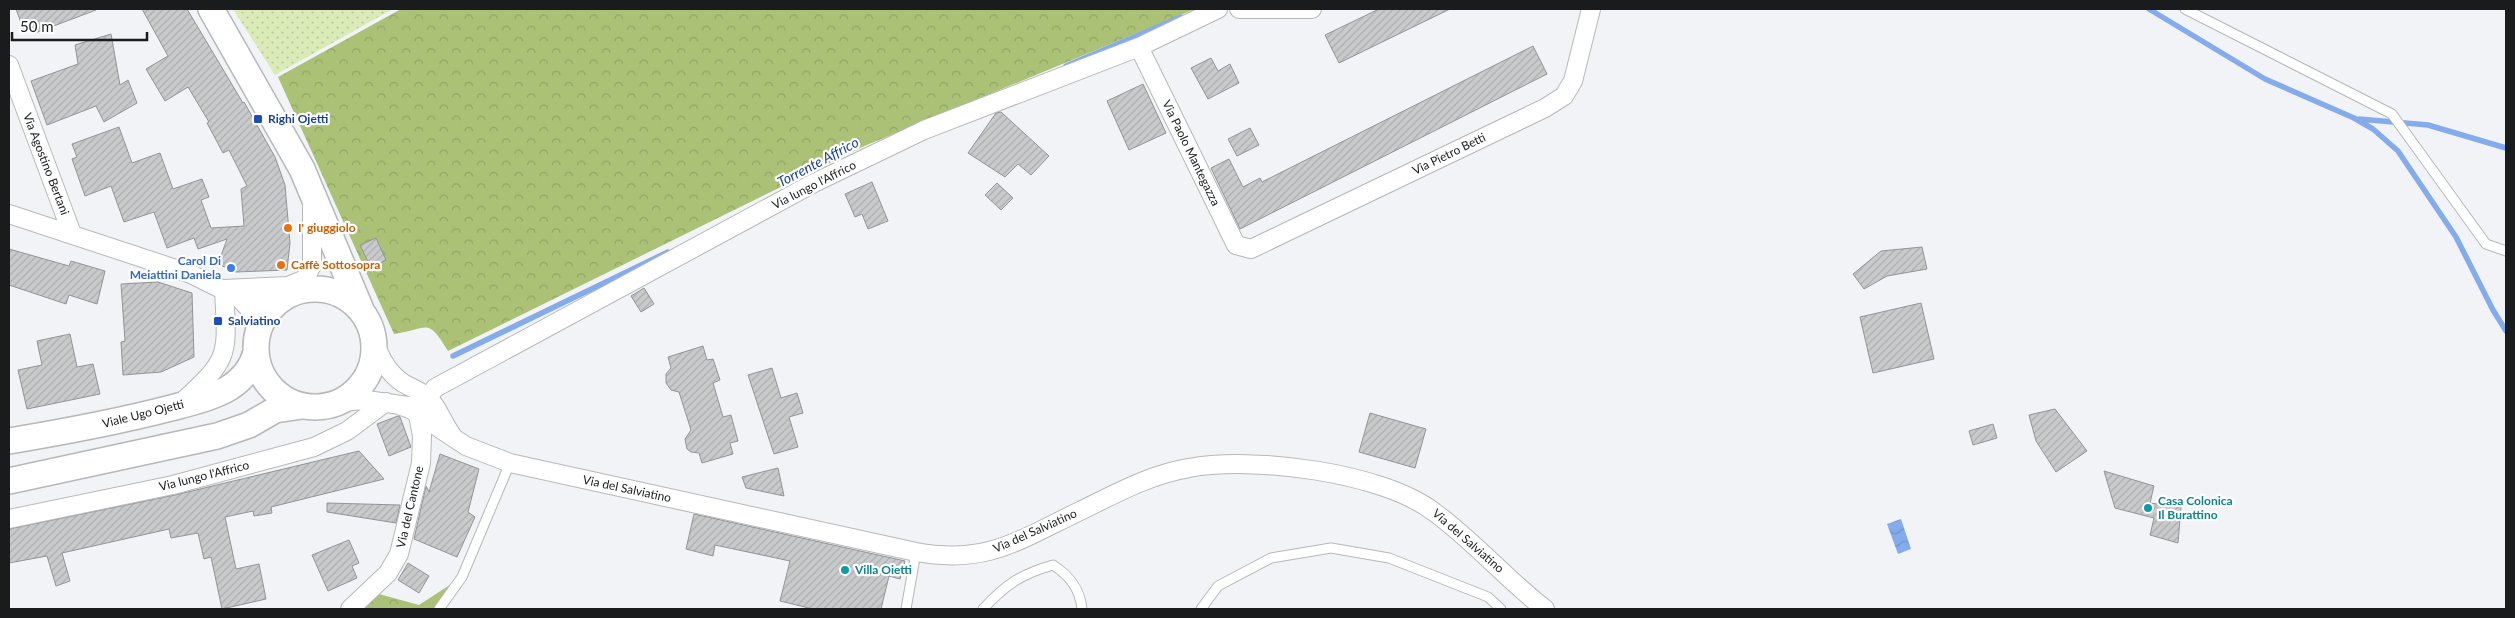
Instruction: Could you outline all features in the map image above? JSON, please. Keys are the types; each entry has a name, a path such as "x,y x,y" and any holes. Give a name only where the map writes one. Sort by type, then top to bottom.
{"main road":[{"path":"211,9 271,111 309,183 368,325"},
{"path":"302,406 288,401 266,381 259,367 258,341 264,319 278,303 307,286 323,284 332,272 335,244"},
{"path":"307,286 342,296 368,325"},
{"name":"Via lungo l'Affrico","path":"9,481 217,436 244,427 275,410 302,406 314,407 338,402 352,394 363,382 371,367 374,351 368,325"},
{"name":"Viale Ugo Ojetti","path":"9,441 112,423 178,406 228,388 245,374 251,366 258,341"}],"street":[{"name":"Via lungo l'Affrico","path":"338,402 367,400 392,404 420,405 435,388 814,183 924,130 1139,47 1218,9"},
{"path":"1239,9 1312,9"},
{"name":"Via Pietro Betti","path":"1251,249 1545,108 1564,96 1573,81 1590,9"},
{"name":"Via Paolo Mantegazza","path":"1139,47 1236,245 1251,249"},
{"name":"Via Agostino Bertani","path":"9,65 72,234"},
{"path":"224,289 307,286 308,275 312,265 312,201 309,183"},
{"path":"9,214 190,274 253,304 278,303"},
{"path":"178,406 204,382 224,356 226,340 224,289"},
{"path":"240,299 252,312 258,341"},
{"path":"368,325 377,350 395,376 427,397 457,441"},
{"name":"Via lungo l'Affrico","path":"9,519 173,485 314,446 347,430 392,404"},
{"name":"Via del Salviatino","path":"392,404 418,415 457,441 510,463 916,552 952,557 990,552 1030,536 1134,485 1169,472 1200,466 1256,465 1342,476 1393,491 1417,501 1434,511 1545,609"},
{"name":"Via del Cantone","path":"350,609 388,573 399,554 421,463 422,436 418,415"}],"lane":[{"path":"2185,9 2392,114 2486,244 2506,250"},
{"path":"440,609 462,577 510,463"},
{"path":"1201,609 1218,586 1271,558 1331,548 1389,558 1488,597 1501,609"},
{"path":"906,609 916,552"},
{"path":"983,609 1002,589 1022,576 1053,566 1066,574 1080,594 1082,609"}],"green space":[{"path":"233,9 393,9 275,75"},
{"path":"401,9 1195,9 862,147 448,351 431,329 420,328 394,334 278,77"},
{"path":"462,577 439,609 362,609 379,594 419,605"}],"water":[{"path":"1901,519 1911,549 1898,554 1887,524"}],"building":[{"path":"16,9 96,10 35,33 33,27 24,31"},
{"path":"142,9 187,9 275,157 285,185 290,243 287,270 236,272 218,264 227,239 198,249 194,238 167,248 154,212 124,222 111,186 85,196 72,159 77,157 72,144 119,127 132,163 160,153 173,189 202,179 209,197 201,200 211,228 244,226 241,189 247,186 229,150 223,153 207,123 209,122 188,87 165,101 146,69 168,56"},
{"path":"1379,9 1450,9 1339,63 1325,35"},
{"path":"111,34 120,85 128,80 137,103 104,122 96,106 47,125 31,81 78,64 75,45"},
{"path":"1533,46 1547,74 1240,229 1211,168 1229,159 1243,187 1260,178 1262,182"},
{"path":"1211,58 1218,71 1230,64 1239,83 1208,99 1191,68"},
{"path":"1143,84 1166,133 1129,150 1107,101"},
{"path":"1001,112 1049,156 1031,175 1018,164 1005,177 968,153 996,113"},
{"path":"1250,128 1259,145 1237,156 1228,139"},
{"path":"872,182 888,221 868,229 862,214 855,217 845,194"},
{"path":"997,183 1013,198 1001,210 985,195"},
{"path":"376,238 386,260 371,268 360,245"},
{"path":"1922,247 1927,269 1887,276 1864,289 1853,274 1881,251"},
{"path":"9,249 69,266 71,261 105,271 97,304 69,295 66,304 9,285"},
{"path":"158,282 192,293 194,357 161,372 123,375 121,342 125,341 121,284"},
{"path":"644,288 654,304 641,312 631,296"},
{"path":"1921,303 1934,359 1873,373 1860,317"},
{"path":"70,334 77,367 93,364 100,394 27,409 18,370 42,365 37,341"},
{"path":"703,346 707,360 713,359 720,380 713,383 723,417 731,415 738,441 730,443 733,454 702,463 699,453 691,452 687,449 685,439 691,430 679,392 671,390 666,383 666,374 671,368 668,357"},
{"path":"772,368 781,398 797,393 803,413 789,417 798,447 774,454 748,375"},
{"path":"2055,409 2087,451 2056,472 2036,441 2029,415"},
{"path":"1370,413 1426,429 1415,468 1359,452"},
{"path":"398,416 411,447 389,456 377,424"},
{"path":"1993,424 1997,438 1973,445 1969,431"},
{"path":"359,451 384,479 271,507 272,513 254,516 253,511 225,517 236,569 259,564 266,599 222,609 211,557 204,559 198,533 171,538 169,529 62,553 70,581 56,586 47,556 9,563 9,529 175,495"},
{"path":"440,454 479,469 468,512 475,517 457,557 414,539 426,486 429,492"},
{"path":"778,468 784,496 746,488 742,477"},
{"name":"Casa Colonica Il Burattino","path":"2104,471 2154,486 2150,503 2181,507 2178,543 2150,535 2154,518 2115,508"},
{"path":"327,503 400,505 396,523 327,512"},
{"name":"Villa Oietti","path":"694,514 905,561 900,579 889,576 881,609 813,609 780,601 790,561 715,545 713,556 686,549"},
{"path":"349,540 359,563 352,566 357,578 328,591 312,555"},
{"path":"408,563 429,576 419,593 398,580"}],"waterway":[{"path":"2149,9 2265,79 2354,118 2373,129 2398,151 2456,237 2493,310 2506,331"},
{"name":"Torrente Affrico","path":"1066,66 1181,17"},
{"path":"2359,119 2428,125 2506,148"},
{"name":"Torrente Affrico","path":"453,356 668,252"}],"place":[{"name":"Righi Ojetti","path":"258,119"},
{"name":"I' giuggiolo","path":"288,228"},
{"name":"Caffè Sottosopra","path":"281,265"},
{"name":"Carol Di Meiattini Daniela","path":"231,268"},
{"name":"Salviatino","path":"218,321"},
{"name":"Casa Colonica Il Burattino","path":"2148,508"},
{"name":"Villa Oietti","path":"845,570"}]}
